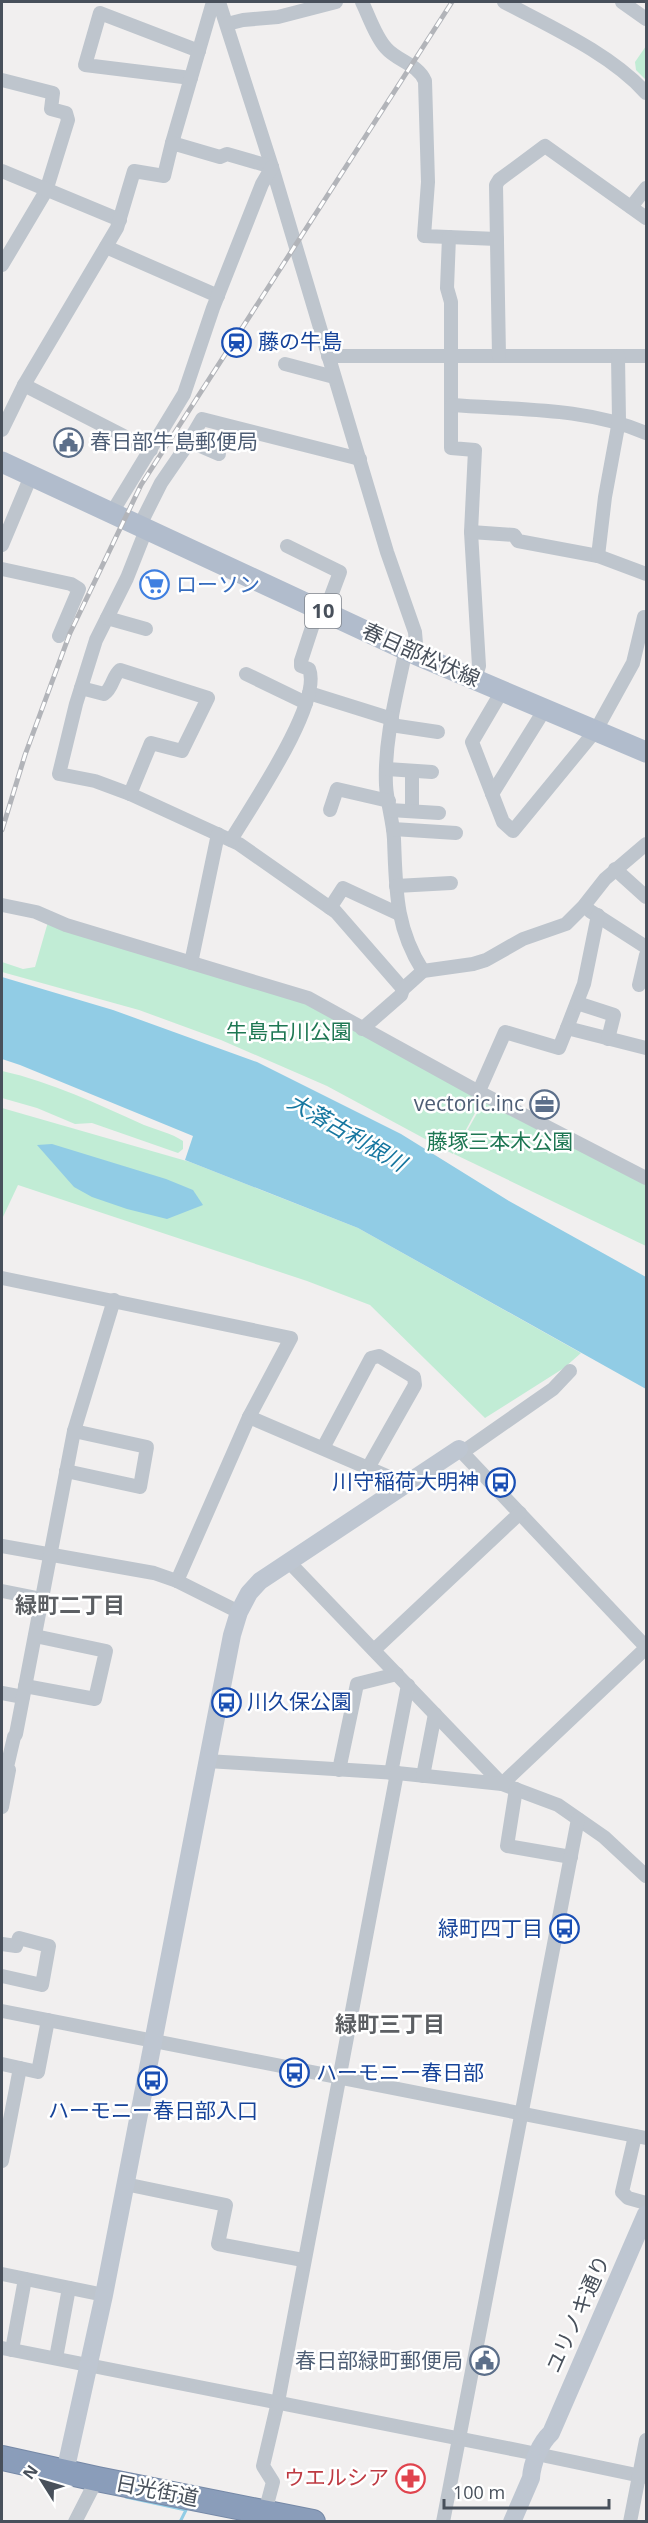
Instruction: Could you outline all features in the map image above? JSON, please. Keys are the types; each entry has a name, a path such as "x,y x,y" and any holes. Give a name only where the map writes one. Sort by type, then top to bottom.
{"highway":[{"name":"日光街道","path":"2,2458 307,2521"}],"main road":[{"name":"春日部松伏線","path":"2,462 412,652 646,752"}],"street":[{"path":"2,430 24,385 120,220 134,171 164,176 213,2"},
{"path":"219,2 272,166 387,552 415,632 412,652 392,722 386,785 393,829 400,924 412,954 423,971"},
{"path":"227,24 278,17 318,4 336,2"},
{"path":"362,2 382,45 418,70 425,81 428,182 424,236 497,239"},
{"path":"504,2 567,36 630,75 646,93"},
{"path":"622,2 646,19"},
{"path":"191,78 85,65 100,13 199,51"},
{"path":"2,80 53,93 51,109 66,113 68,120 46,191 2,265"},
{"path":"172,142 220,157 227,154 272,166"},
{"path":"499,356 496,185 499,180 545,146 646,218"},
{"path":"111,514 184,394 218,296 246,230 262,184 272,166"},
{"path":"2,171 120,220"},
{"path":"631,207 646,188"},
{"path":"449,237 447,288 451,302 451,448 475,450 471,532 479,666 475,680"},
{"path":"106,247 218,296"},
{"path":"328,356 646,356"},
{"path":"598,556 605,497 619,422 618,356"},
{"path":"285,364 334,376"},
{"path":"24,385 150,450"},
{"path":"452,405 591,415 619,422 646,433"},
{"path":"360,459 202,419 161,483 127,578 96,640 59,774 95,781 130,794 231,840 330,908 403,989"},
{"path":"189,441 219,454"},
{"path":"2,545 31,476"},
{"path":"471,532 514,535 518,541 598,556 646,574"},
{"path":"231,840 289,744 308,698 312,676 309,669 301,666 301,661 340,572 287,546"},
{"path":"2,569 71,584 79,589 59,636"},
{"path":"502,691 472,742 503,822 513,831 596,730 633,663 644,617"},
{"path":"107,618 146,629"},
{"path":"81,688 104,694 110,690 115,675 120,670 208,698 182,752 151,743 130,794"},
{"path":"246,674 308,698 392,722 438,732"},
{"path":"492,794 545,709"},
{"path":"387,769 432,772"},
{"path":"412,771 412,812"},
{"path":"330,810 337,789 412,812 439,813"},
{"path":"393,829 456,833"},
{"path":"191,963 218,834"},
{"path":"362,1029 401,995 403,989 423,971 486,960 523,939 566,924 615,869 646,844"},
{"path":"615,869 646,897"},
{"path":"396,886 451,883"},
{"path":"330,908 343,888 399,914"},
{"path":"2,904 36,912 66,925 308,998 362,1029 646,1178"},
{"path":"583,907 646,947"},
{"path":"479,1091 505,1032 559,1048 584,984 598,915"},
{"path":"639,985 646,955"},
{"path":"576,1003 614,1015 608,1038"},
{"path":"567,1028 646,1048"},
{"path":"2,1278 291,1338 249,1417 177,1581"},
{"path":"2,1807 7,1743 24,1692 74,1431 114,1300"},
{"path":"323,1448 371,1358 379,1356 414,1377 415,1385 368,1468"},
{"path":"65,2472 104,2295 238,1612 249,1593 260,1581 400,1486 459,1449 467,1449 553,1389 570,1371"},
{"path":"249,1417 368,1468 400,1486"},
{"path":"66,1471 140,1487 147,1447 74,1431"},
{"path":"459,1449 646,1647 502,1784"},
{"path":"374,1650 520,1513"},
{"path":"2,1546 154,1573 177,1581 238,1612"},
{"path":"288,1561 502,1784"},
{"path":"2,1591 42,1599"},
{"path":"2,1693 24,1692 95,1699 106,1651 35,1636"},
{"path":"339,1770 357,1684 397,1674"},
{"path":"265,2512 273,2482 263,2466 278,2402 394,1773 408,1685"},
{"path":"423,1776 435,1714"},
{"path":"207,1761 394,1773 502,1784 558,1805 604,1837 646,1876"},
{"path":"516,1789 507,1846 571,1857"},
{"path":"443,2522 578,1819"},
{"path":"2,1944 16,1946 19,1938 49,1946 42,1985 2,1976"},
{"path":"2,2011 641,2137 622,2192 628,2198 646,2203"},
{"path":"2,2064 39,2072 48,2020"},
{"path":"2,2161 20,2067"},
{"path":"125,2184 226,2205 218,2244 303,2260"},
{"name":"ユリノキ通り","path":"512,2522 531,2478 531,2470 542,2455 544,2439 551,2433 646,2214"},
{"path":"2,2274 104,2295"},
{"path":"26,2279 7,2349 643,2476"},
{"path":"56,2358 69,2288"},
{"path":"630,2522 643,2476 646,2440"},
{"path":"75,2522 97,2479"}],"green space":[{"path":"646,46 646,80 636,70 635,62"},
{"name":"牛島古川公園","path":"48,922 307,1004 483,1098 453,1154 327,1086 221,1040 139,1010 2,972 2,962 23,969 35,967"},
{"path":"2,1071 57,1087 174,1136 183,1141 183,1149 178,1153 92,1123 75,1124 37,1108 2,1098"},
{"name":"藤塚三本木公園","path":"485,1099 646,1181 646,1246 454,1154"},
{"path":"2,1108 190,1162 358,1228 581,1353 564,1368 485,1418 370,1305 307,1281 18,1185 2,1219"}],"water":[{"name":"大落古利根川","path":"2,977 113,1010 257,1062 401,1134 509,1201 646,1277 646,1389 358,1228 185,1160 193,1136 2,1059"},
{"path":"52,1144 166,1179 193,1190 203,1205 167,1219 92,1197 74,1187 37,1145"}],"waterway":[{"path":"126,2497 186,2510 180,2522"}],"railway":[{"path":"2,830 25,755 70,633 141,485 452,2"}],"place":[{"name":"藤の牛島","path":"237,342"},
{"name":"春日部牛島郵便局","path":"69,442"},
{"name":"ローソン","path":"155,585"},
{"name":"vectoric.inc","path":"545,1104"},
{"name":"川守稲荷大明神","path":"500,1482"},
{"name":"川久保公園","path":"226,1702"},
{"name":"緑町四丁目","path":"564,1929"},
{"name":"ハーモニー春日部","path":"295,2073"},
{"name":"ハーモニー春日部入口","path":"153,2080"},
{"name":"春日部緑町郵便局","path":"484,2361"},
{"name":"ウエルシア","path":"410,2478"}],"district":[{"name":"緑町二丁目","path":"70,1605"},
{"name":"緑町三丁目","path":"390,2024"}]}
